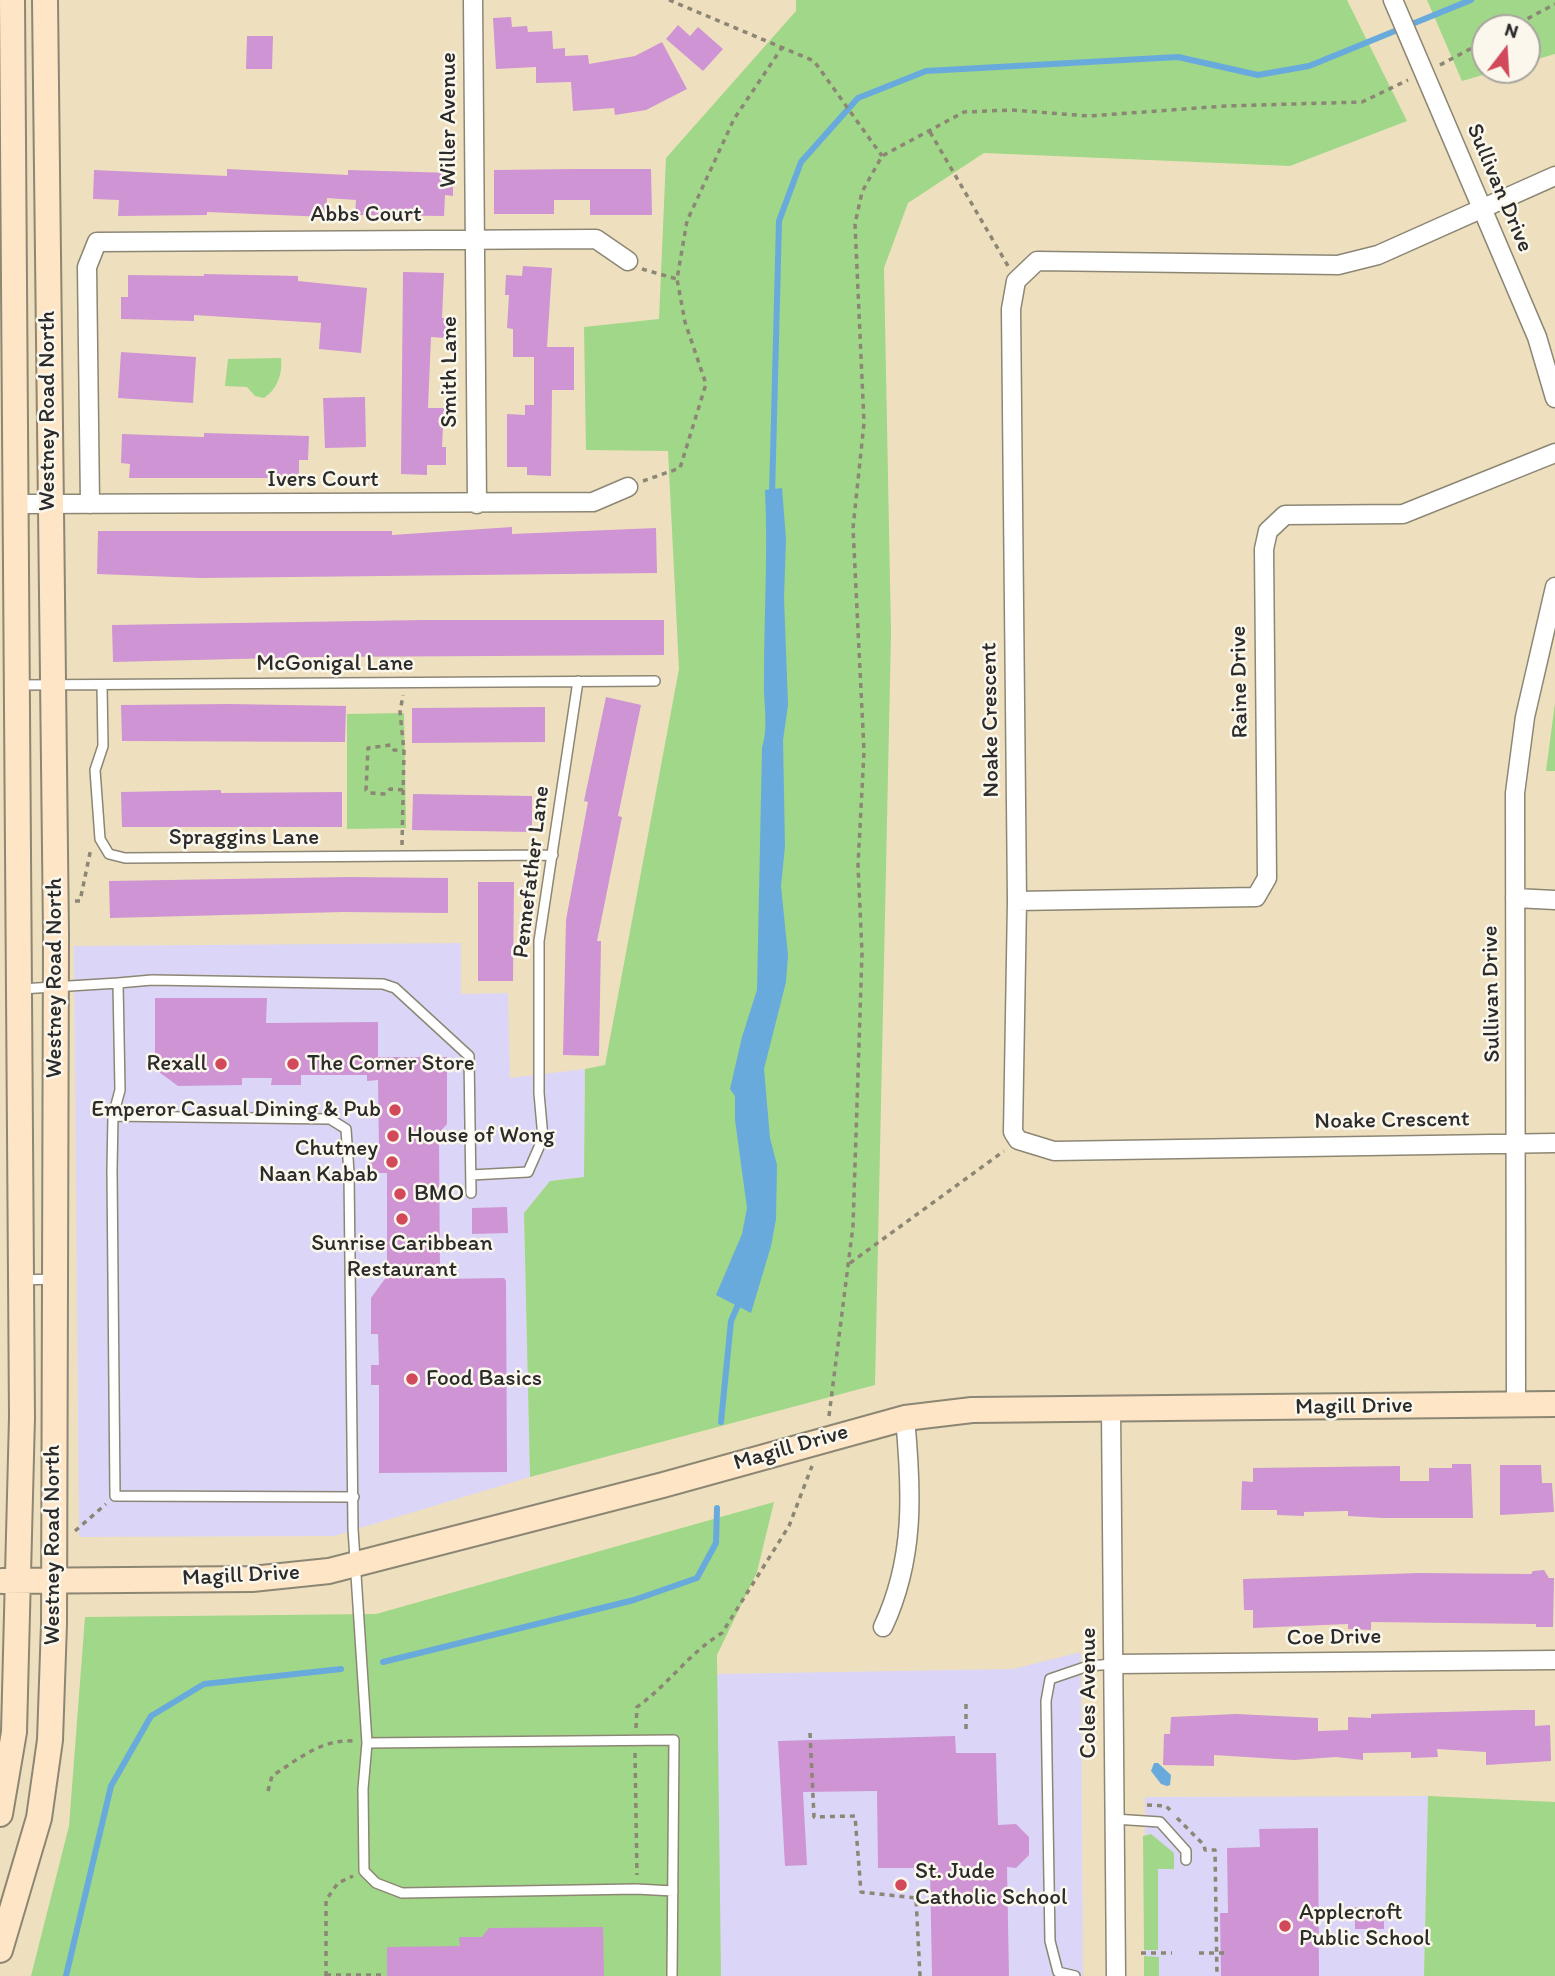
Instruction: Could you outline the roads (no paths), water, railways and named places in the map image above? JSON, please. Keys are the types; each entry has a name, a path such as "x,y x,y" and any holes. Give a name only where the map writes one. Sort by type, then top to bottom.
{"main road":[{"name":"Westney Road North","path":"0,1950 39,1818 50,1740 28,1582 22,1417 12,0"},
{"name":"Westney Road North","path":"0,1814 14,1732 54,1279 56,988 45,0"},
{"name":"Magill Drive","path":"28,1582 252,1579 355,1565 663,1485 821,1439 905,1418 972,1410 1555,1404"}],"street":[{"name":"Willer Avenue","path":"473,0 473,239"},
{"name":"Sullivan Drive","path":"1393,0 1537,337 1555,398"},
{"path":"1480,207 1555,176"},
{"name":"Noake Crescent","path":"1480,207 1378,255 1338,265 1037,261 1016,281 1011,309 1017,901 1013,1132 1018,1140 1054,1151 1555,1143"},
{"name":"Smith Lane","path":"473,239 477,504"},
{"name":"Abbs Court","path":"90,504 88,267 97,242 596,240 628,261"},
{"name":"Raine Drive","path":"1017,901 1256,897 1267,878 1264,549 1268,531 1284,515 1403,513 1555,453"},
{"name":"Ivers Court","path":"15,504 593,502 628,487"},
{"name":"Sullivan Drive","path":"1516,1404 1518,1144 1515,793 1525,717 1551,619 1555,587"},
{"path":"1515,898 1555,900"},
{"name":"Coles Avenue","path":"1111,1410 1116,1976"},
{"path":"883,1628 899,1594 908,1556 909,1453 905,1418"},
{"name":"Coe Drive","path":"1114,1664 1555,1660"}],"lane":[{"name":"Pennefather Lane","path":"471,1175 528,1172 543,1138 538,941 578,681"},
{"name":"McGonigal Lane","path":"16,685 655,681"},
{"name":"Spraggins Lane","path":"102,685 103,746 95,770 100,839 108,854 125,858 553,855"},
{"path":"20,989 152,981 383,984 395,988 469,1056 471,1193"},
{"path":"118,983 120,1090 113,1116 115,1496 354,1497"},
{"path":"113,1116 330,1119 345,1129 349,1173 355,1565 367,1743 363,1789 364,1871 376,1883 402,1893 636,1889 673,1891"},
{"path":"20,1280 54,1279"},
{"path":"1075,1976 1058,1972 1050,1941 1046,1701 1050,1679 1088,1665 1114,1664"},
{"path":"367,1743 674,1740 672,1976"},
{"path":"1114,1819 1160,1822 1186,1851 1186,1860"}],"water":[{"path":"782,488 786,539 784,598 788,705 783,740 785,846 781,886 788,955 786,982 764,1069 770,1138 777,1165 776,1219 771,1246 751,1313 716,1295 742,1234 747,1208 735,1120 735,1096 730,1089 742,1037 757,990 762,748 765,722 765,490"},
{"path":"1154,1763 1158,1763 1171,1775 1170,1785 1161,1784 1151,1771"}],"waterway":[{"path":"772,496 779,221 801,162 858,98 926,71 1178,57 1258,75 1309,66 1471,0"},
{"path":"721,1422 731,1321 741,1298"},
{"path":"383,1662 634,1600 697,1578 716,1543 717,1508"},
{"path":"66,1976 111,1786 151,1716 204,1684 341,1669"}],"place":[{"name":"Rexall","path":"221,1064"},
{"name":"The Corner Store","path":"293,1064"},
{"name":"Emperor Casual Dining & Pub","path":"395,1110"},
{"name":"House of Wong","path":"393,1136"},
{"name":"Chutney Naan Kabab","path":"392,1162"},
{"name":"BMO","path":"400,1194"},
{"name":"Sunrise Caribbean Restaurant","path":"402,1219"},
{"name":"Food Basics","path":"412,1379"},
{"name":"St. Jude Catholic School","path":"901,1885"},
{"name":"Applecroft Public School","path":"1285,1926"}]}
